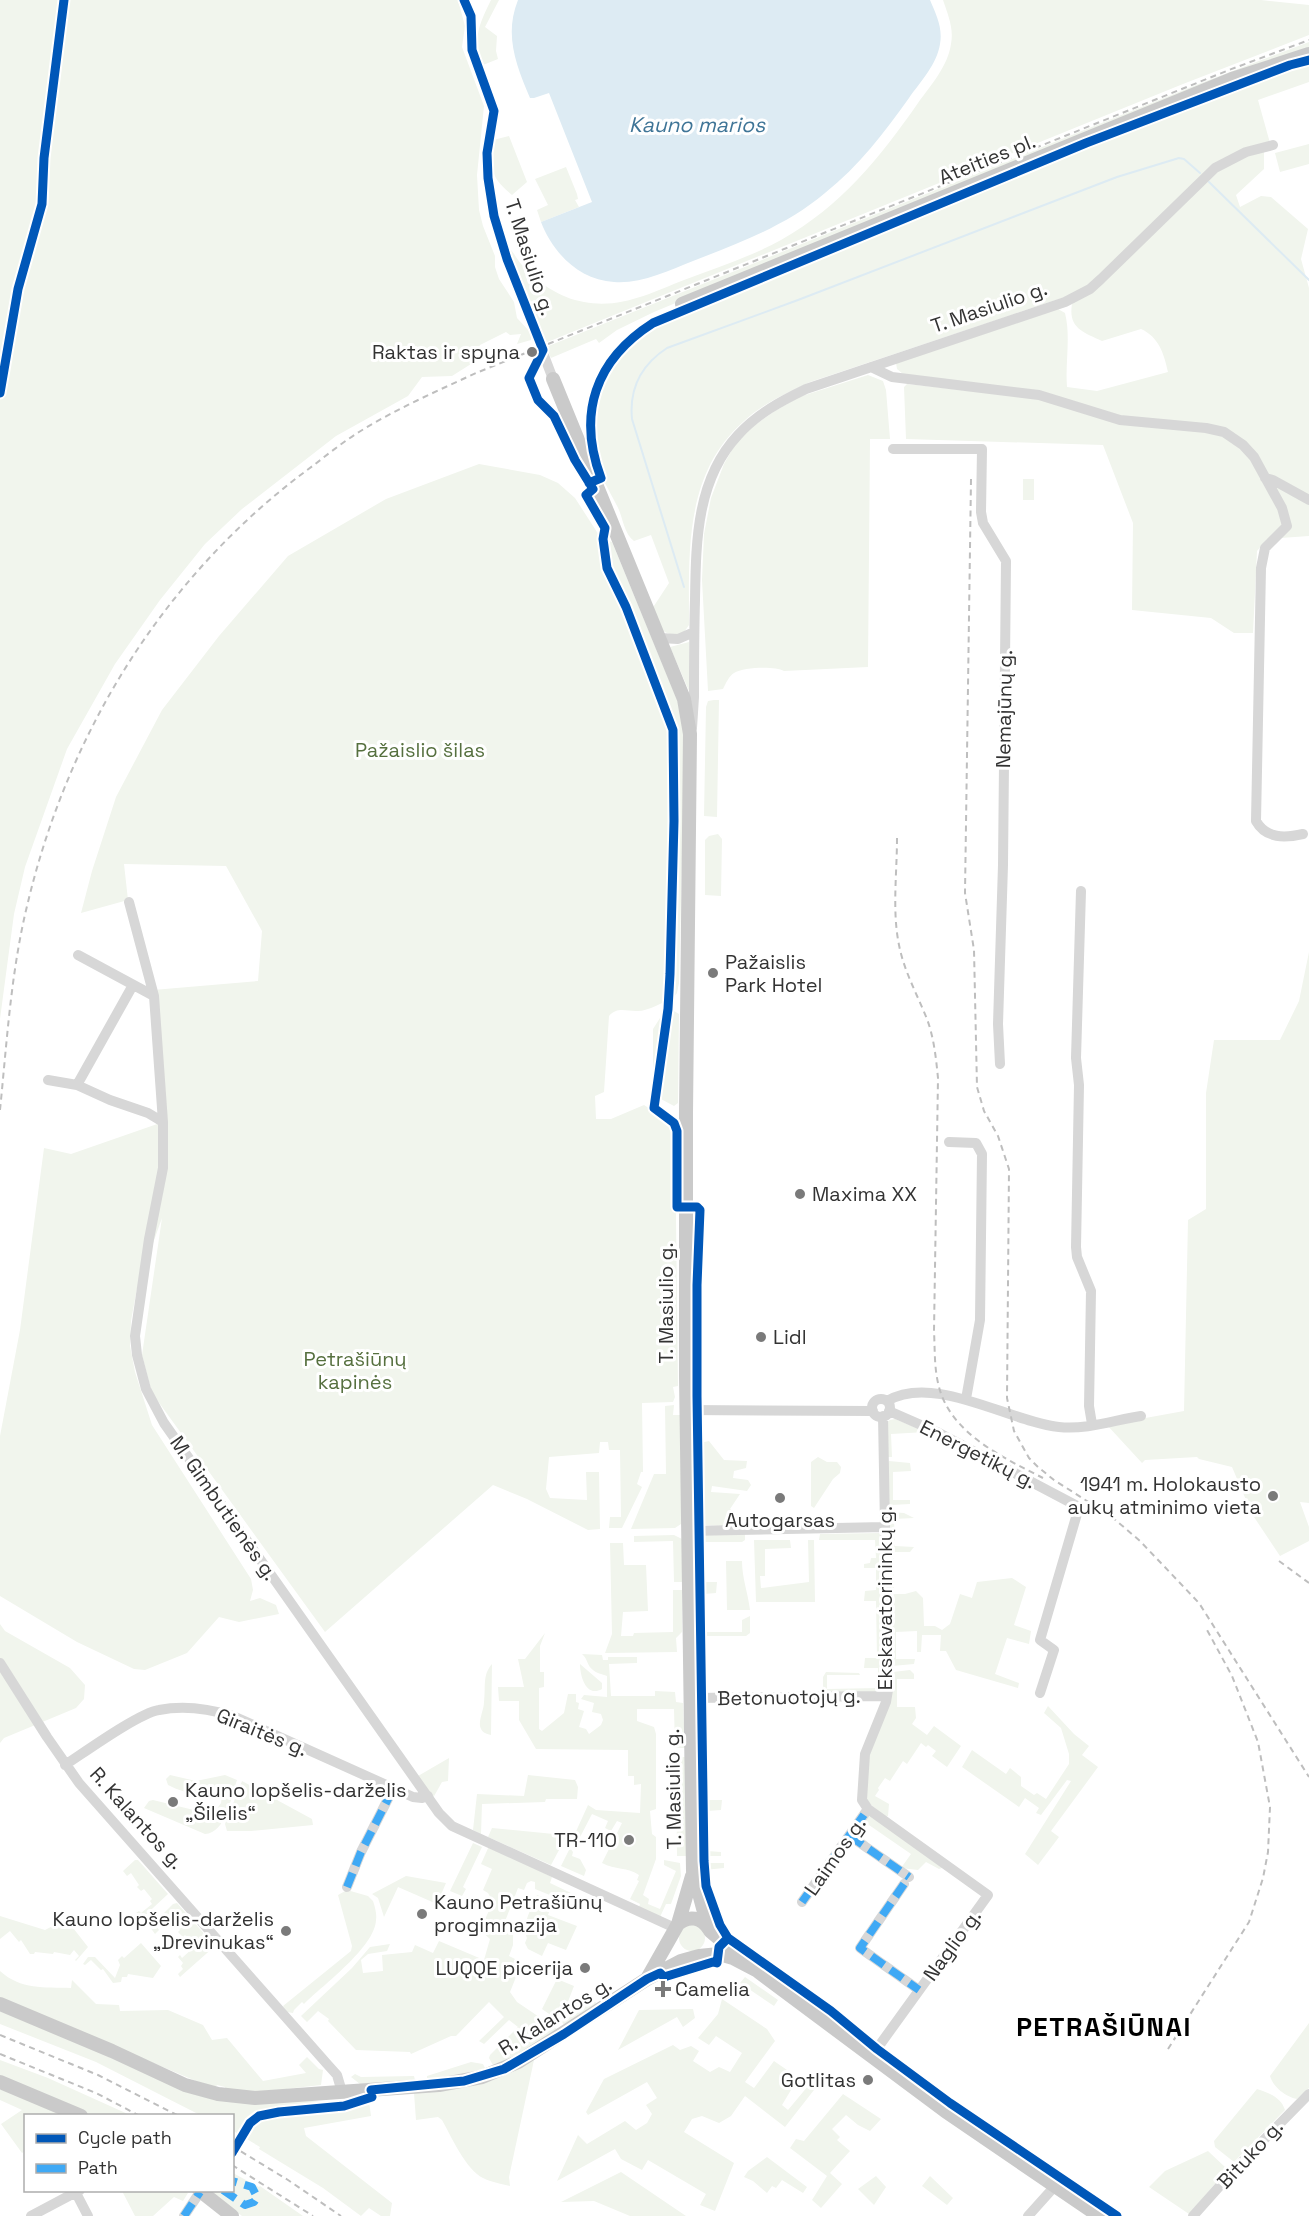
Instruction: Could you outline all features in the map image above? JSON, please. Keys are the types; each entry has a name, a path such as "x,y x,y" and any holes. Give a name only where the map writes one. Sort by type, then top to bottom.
{"main road":[{"name":"Ateities pl.","path":"681,304 1222,83 1270,65 1309,54"},
{"name":"T. Masiulio g.","path":"553,379 660,638 689,698 686,1410 693,1871 689,1891 675,1928"},
{"name":"T. Masiulio g.","path":"693,1871 709,1929"},
{"name":"R. Kalantos g.","path":"647,1978 659,1961 675,1928 686,1919 696,1919 756,1970 871,2057 971,2130 1099,2216"},
{"path":"675,1928 673,1941 677,1950 684,1956 696,1956 710,1946 709,1929"},
{"name":"R. Kalantos g.","path":"342,2092 447,2084 494,2073 537,2051 647,1978 696,1956 718,1954 728,1956 756,1970"},
{"path":"0,2004 200,2090 255,2098 342,2092"},
{"path":"0,2082 79,2114"},
{"path":"200,2192 232,2216"}],"street":[{"path":"0,393 18,289 42,204 44,158 64,0"},
{"name":"T. Masiulio g.","path":"464,0 471,16 472,50 494,111 487,153 494,216 507,259 553,379"},
{"name":"T. Masiulio g.","path":"689,698 698,522 709,484 726,449 738,435 768,409 806,389 1054,306 1079,295 1101,279 1215,168 1246,152 1273,145"},
{"path":"871,367 892,377 1039,395 1120,420 1206,428 1224,432 1244,445 1254,457 1282,508 1287,526 1264,548 1261,568 1256,821 1261,829 1269,834 1291,836 1303,834"},
{"name":"Nemajūnų g.","path":"893,449 982,449 981,513 983,523 1006,561 1003,865 998,1024 1000,1064"},
{"path":"1265,478 1309,500"},
{"path":"660,638 678,639 694,632"},
{"path":"1081,891 1077,970 1076,1058 1079,1085 1076,1247 1077,1257 1091,1292 1089,1406 1092,1424"},
{"name":"M. Gimbutienės g.","path":"129,902 154,996 163,1122 163,1168 149,1239 135,1332 137,1355 146,1389 164,1423 439,1813 453,1826 675,1928"},
{"path":"78,955 154,996"},
{"path":"77,1085 133,985"},
{"path":"48,1080 77,1085 110,1100 148,1113 163,1122"},
{"path":"950,1142 976,1143 982,1154 980,1320 966,1399"},
{"name":"Energetikų g.","path":"1040,1693 1054,1650 1040,1640 1079,1507 937,1432 883,1410 895,1396 910,1393 966,1399 1031,1421 1058,1427 1141,1416"},
{"path":"686,1410 883,1410"},
{"name":"Ekskavatorininkų g.","path":"868,1809 862,1800 865,1754 887,1696 883,1410"},
{"path":"688,1531 885,1527"},
{"name":"R. Kalantos g.","path":"0,1663 65,1765 328,2064 337,2075 342,2092"},
{"name":"Betonuotojų g.","path":"691,1698 887,1696"},
{"name":"Giraitės g.","path":"65,1765 157,1710 196,1709 233,1716 393,1789 418,1798 428,1797"},
{"path":"347,1887 361,1852 393,1789"},
{"name":"Laimos g.","path":"802,1902 868,1809"},
{"name":"Naglio g.","path":"868,1809 988,1894 871,2057"},
{"path":"850,1836 906,1881 860,1948 919,1990"},
{"name":"Bituko g.","path":"1193,2216 1235,2169 1309,2094"},
{"path":"1028,2216 1055,2186"},
{"path":"37,2214 78,2192 88,2216"},
{"path":"184,2216 198,2192"}],"green space":[{"path":"0,0 458,0 465,26 462,47 484,106 477,175 479,210 495,256 495,267 499,279 514,302 517,318 531,333 531,340 517,344 521,334 510,335 506,332 480,345 471,364 452,376 422,377 408,396 336,436 242,509 205,544 160,600 115,664 67,749 25,867 14,914 0,1019"},
{"path":"491,0 499,0 485,27 497,36 498,59 483,65 478,47 478,32"},
{"path":"943,0 1261,0 1309,5 1309,35 545,343 508,247 528,272 542,284 575,300 597,304 623,302 647,295 745,257 781,240 822,212 857,180 889,143 938,75 946,60 952,38"},
{"path":"1309,42 1309,49 1013,163 654,312 617,330 599,343 596,339 551,358 546,347 1201,83"},
{"path":"1309,61 1309,82 1258,100 1270,143 1235,153 1086,287 1065,297 810,382 766,404 743,422 724,443 710,466 700,490 691,543 689,625 682,635 669,634 661,629 652,609 669,583 651,535 634,541 630,538 598,468 591,439 596,396 604,376 631,343 648,329 668,318 1245,83"},
{"path":"509,136 527,182 512,195 496,178 492,161 493,140"},
{"path":"1309,144 1309,164 1280,172 1275,153"},
{"path":"1264,152 1264,169 1236,195 1240,207 1261,196 1271,197 1308,229 1301,259 1309,288 1309,536 1267,539 1257,551 1253,633 1234,633 1211,618 1132,610 1133,523 1103,445 906,439 904,387 907,384 1033,398 903,374 897,369 896,363 1058,309 1065,313 1067,322 1067,387 1097,391 1168,372 1160,347 1147,332 1141,329 1102,341 1078,328 1072,319 1072,304 1214,174 1248,155"},
{"path":"566,167 577,194 578,199 575,200 579,207 541,222 537,210 548,205 535,179"},
{"path":"868,375 883,381 886,390 890,439 870,439 868,667 784,671 767,668 745,669 732,674 723,689 708,691 702,580 704,534 711,498 724,464 737,441 775,411 799,397"},
{"name":"Pažaislio šilas","path":"479,464 540,475 558,483 575,498 606,546 609,541 612,542 681,709 685,732 677,993 673,998 650,1008 640,1011 618,1010 609,1016 604,1092 595,1096 596,1119 611,1119 644,1105 667,1120 675,1131 678,1386 673,1387 675,1397 673,1402 642,1403 643,1472 637,1484 642,1487 622,1528 609,1528 610,1517 621,1517 620,1450 609,1450 608,1442 600,1442 599,1453 549,1457 546,1489 550,1498 587,1500 586,1472 599,1472 600,1529 588,1530 527,1499 493,1485 325,1632 152,1393 142,1355 162,1218 137,1288 131,1321 130,1346 135,1372 152,1425 251,1579 253,1590 250,1601 260,1598 276,1605 279,1614 239,1622 219,1617 187,1653 145,1670 134,1669 77,1642 0,1596 0,1436 20,1330 44,1148 71,1154 163,1122 153,990 258,981 262,931 226,866 124,864 128,900 81,913 92,871 116,797 162,710 219,636 288,556 386,499"},
{"path":"1023,479 1034,479 1034,500 1023,500"},
{"path":"689,642 689,691 670,647"},
{"path":"719,700 717,817 704,816 706,707 708,701"},
{"path":"718,834 722,839 721,896 705,895 705,840 709,836"},
{"path":"1309,952 1309,1503 1300,1502 1309,1527 1309,1541 1280,1556 1252,1514 1232,1467 1197,1457 1145,1460 1142,1463 1107,1425 1184,1411 1188,1220 1206,1209 1206,1093 1214,1040 1280,1040 1299,1001"},
{"path":"674,1011 679,1014 678,1103 674,1106 659,1098 653,1089 653,1029 660,1018"},
{"path":"674,1405 673,1415 681,1415 681,1524 675,1528 631,1529 654,1474 666,1474 665,1406"},
{"path":"895,1419 926,1432 891,1434 892,1457 888,1457 887,1422"},
{"path":"709,1441 724,1460 747,1461 746,1468 734,1471 733,1478 748,1480 751,1485 747,1491 712,1486 711,1492 740,1494 730,1509 751,1520 751,1527 703,1525 700,1443"},
{"path":"818,1457 827,1462 837,1462 841,1467 840,1473 833,1479 814,1508 811,1506 811,1462"},
{"path":"889,1461 910,1463 911,1471 893,1472 893,1500 910,1500 910,1504 891,1505 888,1503 887,1463"},
{"path":"891,1512 904,1513 914,1518 894,1519 895,1546 914,1547 910,1552 890,1552 888,1514"},
{"path":"881,1533 883,1693 823,1692 823,1677 826,1672 859,1673 860,1675 827,1675 827,1689 878,1688 878,1668 864,1668 865,1658 877,1658 876,1601 864,1601 865,1591 876,1590 876,1568 864,1568 864,1564 870,1563 871,1558 876,1558 875,1540 819,1540 820,1534"},
{"path":"745,1534 745,1540 742,1542 705,1542 705,1582 717,1582 716,1593 704,1594 705,1632 742,1632 742,1620 750,1616 750,1633 746,1636 697,1636 695,1541 697,1537 703,1535"},
{"path":"674,1535 682,1539 682,1582 674,1582 673,1541 634,1542 634,1536"},
{"path":"754,1540 790,1540 791,1548 765,1549 765,1576 760,1576 761,1588 809,1582 808,1540 814,1540 815,1602 756,1602"},
{"path":"610,1543 623,1543 624,1565 646,1565 648,1611 623,1612 621,1636 633,1636 634,1633 673,1632 673,1590 682,1590 682,1632 676,1638 677,1652 605,1653 612,1634"},
{"path":"894,1558 894,1594 916,1591 923,1598 924,1626 935,1626 942,1630 950,1624 960,1594 972,1598 977,1582 1012,1578 1026,1587 1014,1625 1031,1631 1029,1644 1007,1638 995,1674 1019,1683 1018,1688 956,1670 946,1651 940,1651 941,1635 922,1635 921,1652 917,1652 917,1631 896,1632 896,1659 915,1659 914,1664 892,1666 889,1559"},
{"path":"726,1561 742,1561 750,1610 727,1610"},
{"path":"0,1624 5,1631 70,1668 85,1685 84,1699 76,1708 4,1738 0,1743"},
{"path":"545,1633 540,1646 540,1672 544,1672 544,1687 539,1688 539,1729 542,1731 564,1713 568,1694 576,1694 578,1709 584,1711 579,1727 586,1729 589,1734 601,1725 603,1720 601,1714 592,1712 594,1703 581,1699 584,1695 607,1697 607,1676 591,1668 582,1654 602,1655 603,1660 608,1660 608,1657 637,1657 637,1663 609,1664 611,1696 655,1696 655,1691 675,1692 676,1702 683,1703 685,1748 675,1748 674,1709 637,1709 637,1721 654,1727 656,1734 656,1809 650,1811 652,1834 656,1837 656,1859 643,1895 649,1899 648,1904 660,1909 676,1871 664,1865 664,1860 680,1863 681,1876 671,1904 666,1904 660,1917 639,1907 640,1904 630,1899 639,1881 637,1880 639,1875 602,1863 622,1823 617,1821 611,1831 605,1828 608,1821 592,1814 578,1841 573,1838 588,1805 596,1810 640,1813 641,1784 634,1785 634,1776 628,1776 628,1750 536,1749 519,1720 519,1701 499,1701 498,1687 524,1687 518,1659 525,1659"},
{"path":"492,1664 491,1735 483,1731 480,1723 486,1677"},
{"path":"580,1664 602,1683 602,1689 592,1691 588,1688 581,1674"},
{"path":"910,1670 914,1674 914,1679 897,1679 897,1707 915,1707 916,1718 912,1724 927,1735 934,1726 961,1746 947,1767 932,1756 936,1751 921,1743 907,1764 903,1761 890,1781 885,1778 878,1788 875,1796 889,1804 886,1817 866,1801 868,1760 892,1674"},
{"path":"1048,1706 1074,1734 1089,1746 1082,1755 1098,1767 1051,1831 1059,1837 1038,1865 1025,1854 1071,1781 1067,1780 1041,1815 1036,1813 1039,1808 1025,1798 1019,1807 962,1767 972,1750 1006,1774 1010,1768 1021,1777 1021,1786 1034,1795 1037,1793 1046,1799 1069,1764 1069,1754 1061,1728 1044,1713"},
{"path":"676,1757 686,1757 687,1856 677,1856"},
{"path":"449,1758 448,1781 442,1782 433,1798 418,1776"},
{"path":"707,1758 708,1800 722,1800 721,1810 707,1811 707,1851 721,1852 721,1856 698,1856 698,1759"},
{"path":"170,1775 196,1781 225,1775 237,1780 227,1813 218,1828 205,1834 144,1808 149,1801 153,1800 206,1813 216,1810 221,1803 222,1796 190,1793 168,1785 166,1779"},
{"path":"528,1775 575,1780 578,1787 577,1799 482,1804 481,1834 473,1830 477,1794 524,1796"},
{"path":"242,1781 312,1819 313,1825 227,1831 225,1824"},
{"path":"871,1816 945,1867 939,1869 926,1862 918,1870 901,1868 911,1854 869,1825 860,1836 868,1842 867,1844 856,1836 867,1817"},
{"path":"492,1828 566,1837 551,1865 488,1837"},
{"path":"473,1843 482,1847 463,1887 466,1889 462,1896 450,1891"},
{"path":"489,1846 552,1877 550,1883 571,1893 567,1902 535,1889 535,1882 531,1881 527,1883 524,1890 518,1888 504,1924 507,1932 513,1935 513,1945 509,1956 515,1959 510,1974 516,1977 510,1992 517,2002 557,2029 495,2069 489,2058 490,2055 518,2027 509,2020 484,2044 479,2041 504,2017 489,2002 456,2036 451,2036 411,2054 410,2052 356,2050 328,2021 329,2019 318,2011 307,2022 301,2016 352,1968 370,1947 390,1944 387,1951 368,1954 361,1960 363,1973 383,1971 382,1955 412,1952 415,1945 433,1953 439,1941 484,1960 490,1939 480,1930 493,1902 488,1893 483,1890 492,1869 481,1864"},
{"path":"570,1848 573,1852 572,1856 580,1859 586,1870 584,1876 561,1866"},
{"path":"138,1860 168,1894 138,1922 135,1919 138,1916 136,1913 139,1911 141,1913 152,1904 150,1901 152,1899 144,1889 141,1891 137,1887 139,1885 131,1873 127,1876 123,1871"},
{"path":"698,1863 724,1863 724,1868 704,1870 706,1886 725,1936 740,1947 743,1944 797,1980 790,1988 741,1953 717,1930 707,1906"},
{"path":"406,1876 446,1883 437,1904 398,1887 384,1917 378,1898 372,1894"},
{"path":"347,1890 368,1896 373,1901 376,1920 373,1931 367,1942 347,1965 304,2004 302,2002 293,2013 287,2012 283,2006 351,1951 352,1946 338,1895"},
{"path":"537,1895 553,1901 548,1915 577,1926 566,1950 548,1943 542,1956 528,1949 525,1943 527,1938 525,1927"},
{"path":"177,1903 215,1946 180,1977 178,1974 183,1969 181,1966 183,1963 178,1957 180,1955 182,1958 193,1948 190,1945 193,1943 178,1932 180,1930 172,1918 169,1921 164,1916 158,1922 159,1930 155,1934 150,1927 173,1904"},
{"path":"0,1916 45,1930 66,1919 88,1947 76,1961 79,1956 74,1950 70,1955 54,1952 53,1954 35,1952 30,1954 21,1940 19,1942 10,1931 0,1939"},
{"path":"692,1925 701,1929 705,1938 701,1947 692,1951 683,1947 679,1938 683,1929"},
{"path":"141,1943 161,1966 153,1978 128,1974 127,1977 122,1977 121,1982 113,1983 103,1969 101,1970 91,1960 83,1964 88,1957 95,1957 115,1978 120,1965 118,1960 122,1956 124,1958"},
{"path":"0,1971 16,1982 33,1986 71,1988 72,1980 96,2004 119,2005 120,2011 168,2010 203,2025 212,2040 227,2038 263,2081 306,2073 299,2065 307,2057 323,2070 321,2085 260,2092 226,2091 225,2087 217,2085 215,2088 203,2084 0,1998"},
{"path":"745,1977 778,2000 774,2006 740,1983"},
{"path":"557,1979 574,1986 564,2012 570,2015 593,2001 599,2004 568,2027 542,2009"},
{"path":"722,1999 767,2029 775,2041 745,2082 754,2088 774,2061 787,2070 782,2076 794,2085 782,2105 788,2110 808,2086 814,2090 785,2127 745,2096 731,2116 719,2123 702,2116 692,2119 684,2132 734,2163 715,2211 700,2205 706,2194 648,2160 642,2170 621,2159 615,2149 557,2181 578,2135 587,2144 625,2121 636,2130 647,2123 652,2114 646,2105 657,2098 647,2082 588,2115 586,2112 604,2079 673,2045 680,2050 691,2046 699,2051 693,2061 710,2072 719,2067 730,2072 742,2053 716,2036 709,2045 698,2038 718,2014"},
{"path":"0,2009 176,2087 322,2102 369,2101 371,2116 304,2128 306,2136 392,2203 390,2216 381,2216 369,2208 361,2216 323,2188 234,2132 234,2114 198,2114 96,2062 0,2024"},
{"path":"693,2009 695,2018 683,2027 677,2017 618,2050 639,2010"},
{"path":"1309,2023 1309,2088 1297,2099 1280,2091 1270,2076"},
{"path":"0,2060 48,2078 128,2114 89,2114 0,2077"},
{"path":"534,2060 509,2177 510,2186 489,2181 477,2174 465,2160 438,2117 416,2120 414,2093 468,2087 493,2080"},
{"path":"471,2062 483,2064 487,2072 427,2079 427,2076"},
{"path":"355,2074 361,2077 414,2076 415,2080 360,2084 351,2077"},
{"path":"1257,2089 1278,2099 1285,2110 1234,2162 1215,2147 1214,2141"},
{"path":"0,2090 3,2090 64,2114 24,2114 24,2152 22,2153 1,2124 22,2110 0,2100"},
{"path":"843,2094 881,2119 870,2131 846,2115 832,2129 840,2137 837,2140 850,2151 830,2173 842,2184 821,2208 812,2200 827,2176 790,2148 796,2139 804,2141"},
{"path":"1208,2151 1225,2167 1226,2171 1189,2214 1149,2187 1165,2171"},
{"path":"767,2157 807,2187 803,2193 782,2180 776,2188 772,2186 767,2193 753,2181 744,2177 748,2171"},
{"path":"621,2172 686,2216 630,2216 594,2201 561,2202"},
{"path":"234,2174 260,2186 303,2216 242,2216 210,2192 234,2192"},
{"path":"876,2176 886,2187 874,2205 858,2189"},
{"path":"930,2176 953,2198 947,2205 922,2186"},
{"path":"123,2192 188,2193 183,2201 174,2197 153,2216 135,2216"}],"water":[{"name":"Kauno marios","path":"518,0 930,0 938,21 941,38 932,65 880,136 849,172 810,205 762,233 674,269 644,279 614,282 590,276 569,263 553,244 541,222 592,202 549,93 530,98 520,74 512,38 512,25"}],"waterway":[{"path":"684,587 632,419 635,387 644,370 658,355 667,348 1117,177 1179,158 1184,159 1200,173"},
{"path":"1209,182 1309,280"}],"railway":[{"path":"0,1110 10,1006 22,928 46,837 70,775 98,715 132,658 170,604 214,553 262,507 330,452 359,432 402,408 476,373 1229,70 1309,40"},
{"path":"971,479 965,893 974,950 977,1087 984,1111 998,1136 1009,1169 1007,1398 1014,1431 1029,1458 1038,1467 1054,1480 1112,1517 1140,1541 1199,1603 1309,1777"},
{"path":"897,838 895,905 899,945 907,973 927,1019 938,1078 934,1331 935,1366 939,1387 945,1404 967,1431 996,1453 1043,1478"},
{"path":"1279,1561 1309,1583"},
{"path":"1168,2049 1249,1922 1263,1878 1268,1852 1270,1807 1258,1742 1232,1676 1206,1628"},
{"path":"0,2035 98,2075 175,2114"},
{"path":"0,2054 96,2093 136,2114"},
{"path":"234,2147 341,2216"},
{"path":"234,2166 313,2216"}],"marked path":[{"path":"347,1887 361,1852 393,1789"},
{"path":"802,1902 868,1809"},
{"path":"850,1836 909,1877"},
{"path":"904,1884 860,1948 919,1990"},
{"path":"226,2192 245,2205 254,2202 257,2197 252,2187 234,2182"},
{"path":"184,2216 200,2192"}],"cycle path":[{"path":"0,393 18,289 42,204 44,158 64,0"},
{"path":"464,0 471,16 472,50 494,111 487,153 494,216 507,259 543,350 529,378 538,400 554,416 575,460 593,489 586,495 605,528 603,539 607,568 626,607 673,730 674,821 670,974 668,1009 654,1108 674,1123 677,1131 677,1207 697,1207 700,1210 697,1396 706,1886 720,1925 728,1938 831,2011 877,2049 950,2103 1117,2216"},
{"path":"589,483 601,478 591,432 596,390 617,354 653,323 1086,143 1290,65 1309,60"},
{"path":"371,2090 464,2081 504,2069 564,2034 647,1979 660,1973 664,1977 713,1962 717,1963 719,1947 728,1938"},
{"path":"234,2150 250,2123 259,2116 344,2106 372,2097"}],"place":[{"name":"Raktas ir spyna","path":"532,352"},
{"name":"Pažaislis Park Hotel","path":"713,973"},
{"name":"Maxima XX","path":"800,1194"},
{"name":"Lidl","path":"761,1337"},
{"name":"1941 m. Holokausto aukų atminimo vieta","path":"1273,1496"},
{"name":"Autogarsas","path":"780,1498"},
{"name":"Kauno lopšelis-darželis „Šilelis“","path":"173,1802"},
{"name":"TR-110","path":"629,1840"},
{"name":"Kauno Petrašiūnų progimnazija","path":"422,1914"},
{"name":"Kauno lopšelis-darželis „Drevinukas“","path":"286,1931"},
{"name":"LUQQE picerija","path":"585,1968"},
{"name":"Camelia","path":"663,1989"},
{"name":"Gotlitas","path":"868,2080"}],"district":[{"name":"PETRAŠIŪNAI","path":"1104,2027"}],"park label":[{"name":"Petrašiūnų kapinės","path":"355,1370"}]}
